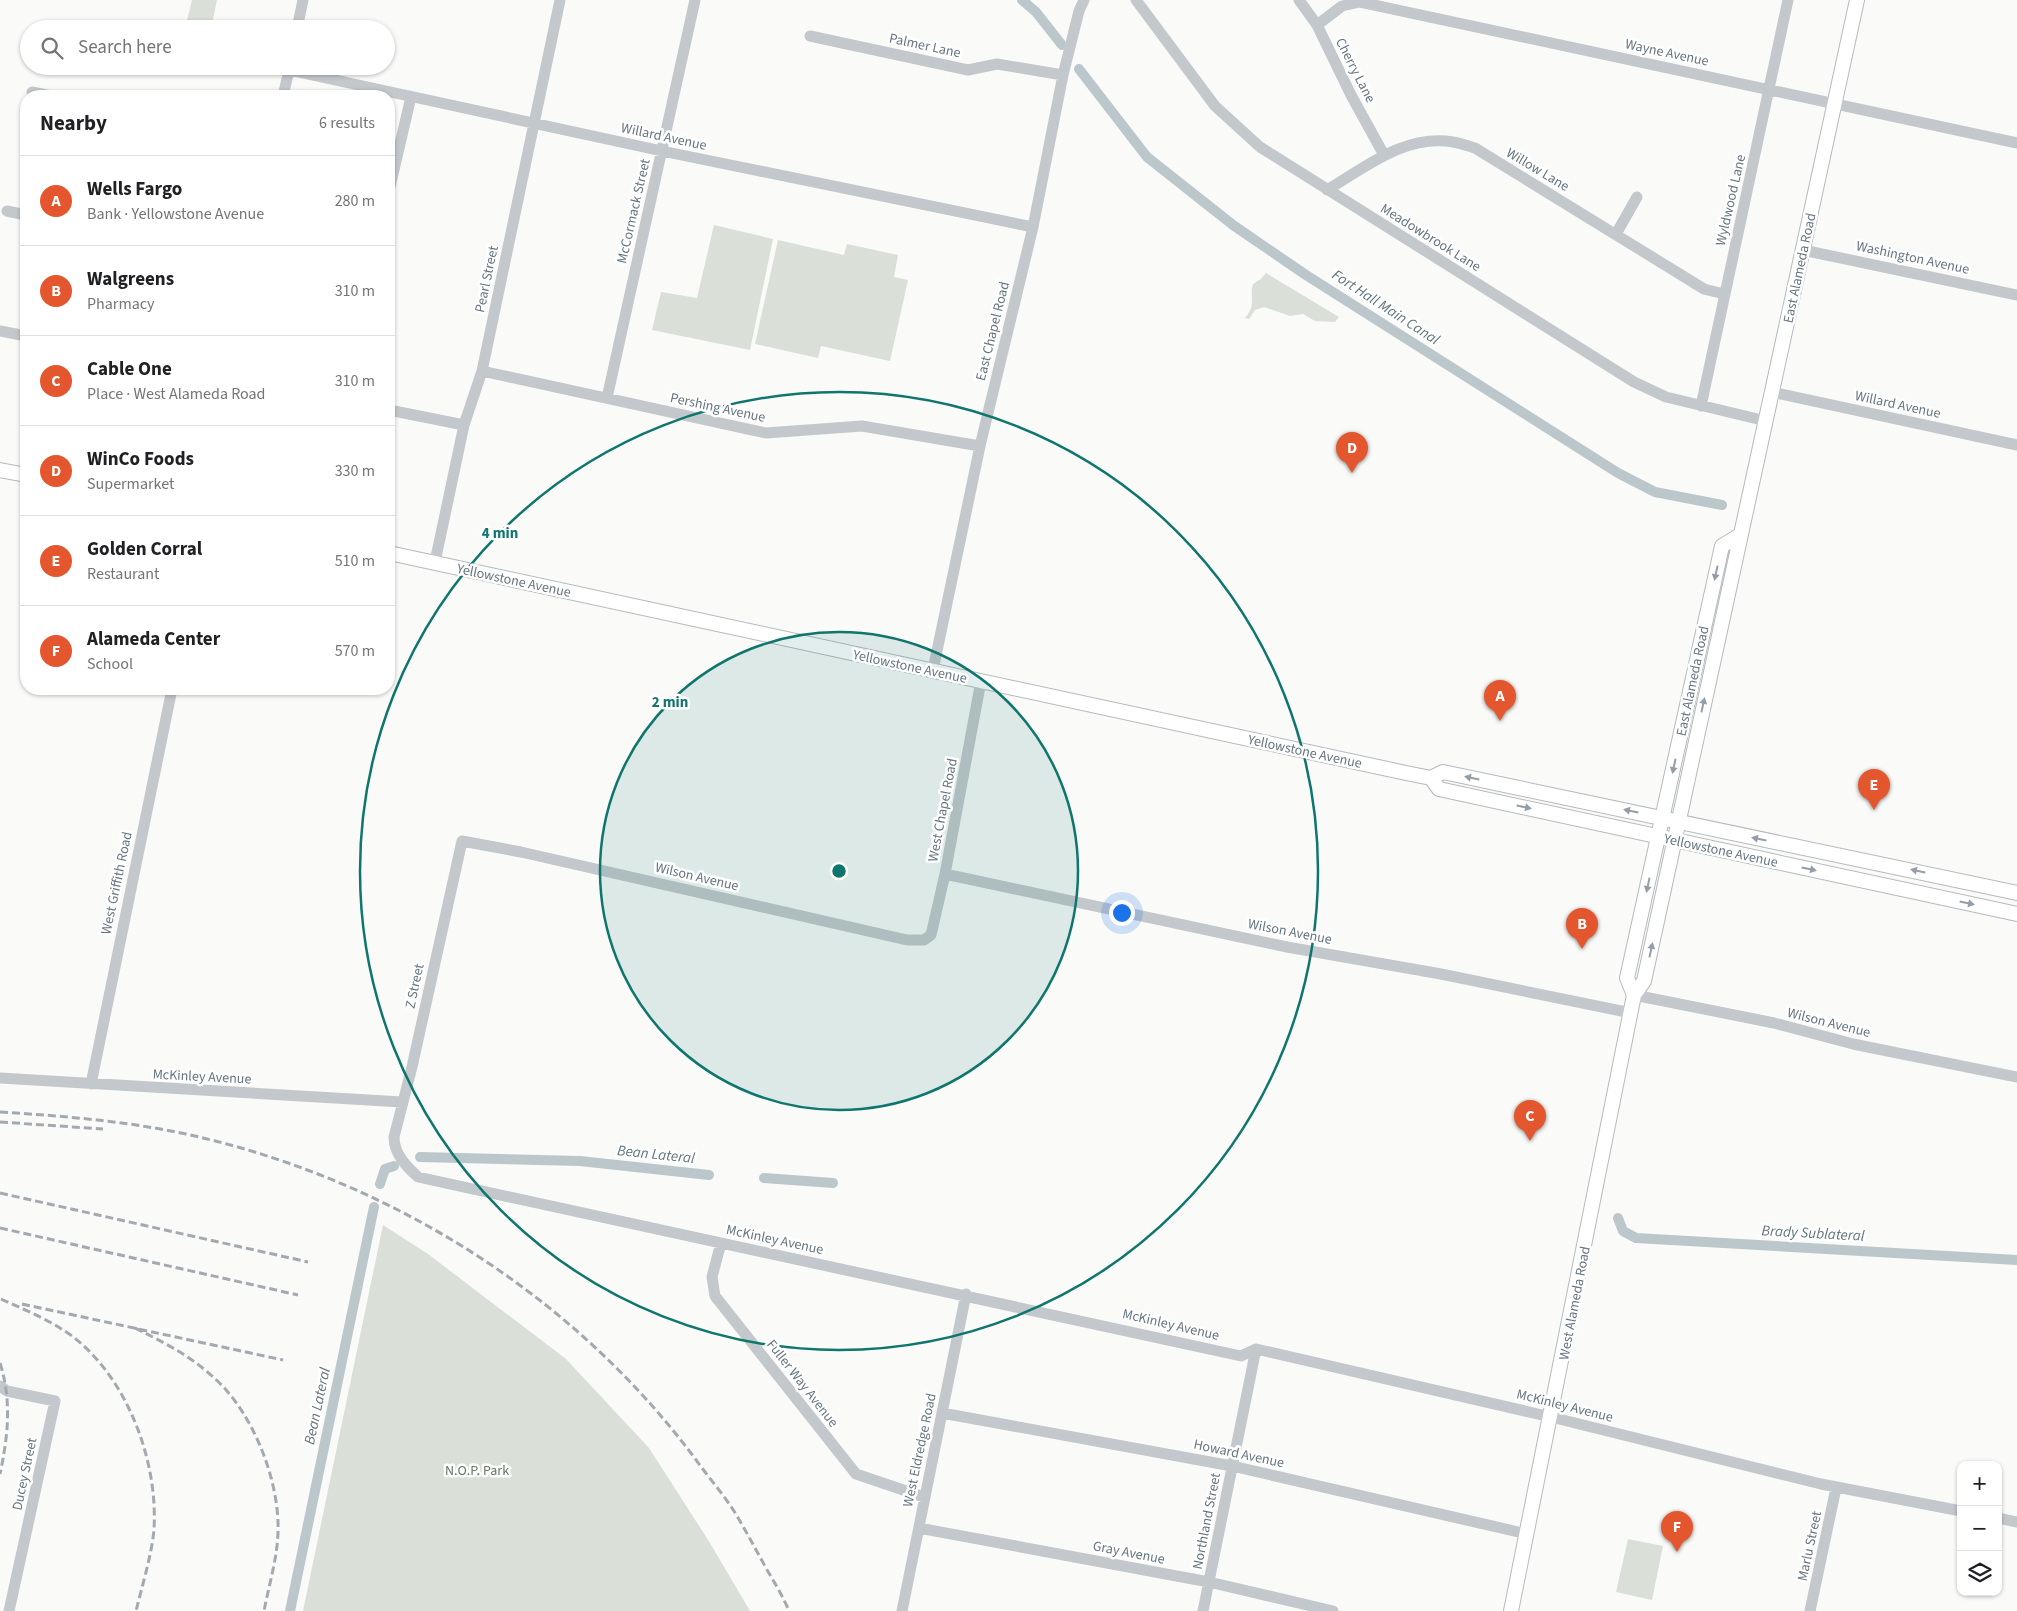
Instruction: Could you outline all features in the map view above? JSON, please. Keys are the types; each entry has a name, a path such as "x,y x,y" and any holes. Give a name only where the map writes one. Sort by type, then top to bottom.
{"main road":[{"name":"East Alameda Road","path":"1678,821 1857,0"},
{"path":"0,470 20,474"},
{"name":"East Alameda Road","path":"1658,837 1722,546 1740,535"},
{"name":"Yellowstone Avenue","path":"395,554 1431,778 1443,772 2017,892"},
{"name":"Yellowstone Avenue","path":"1431,778 1439,789 2017,914"},
{"name":"West Alameda Road","path":"1511,1611 1634,995 1644,981 1678,821"},
{"name":"West Alameda Road","path":"1634,995 1627,978 1658,837"}],"street":[{"path":"299,20 303,0"},
{"name":"Pearl Street","path":"435,562 464,425 482,371 560,0"},
{"name":"McCormack Street","path":"607,398 695,0"},
{"name":"East Chapel Road","path":"933,670 980,446 1033,227 1063,75 1079,11 1084,0"},
{"name":"Meadowbrook Lane","path":"1136,0 1214,106 1260,147 1634,382 1666,397 1766,420"},
{"name":"Cherry Lane","path":"1299,0 1317,25 1351,95 1384,155"},
{"name":"Wyldwood Lane","path":"1701,406 1788,0"},
{"name":"Wayne Avenue","path":"1317,25 1342,6 1360,2 2017,143"},
{"name":"Palmer Lane","path":"810,36 968,70 997,64 1063,75"},
{"path":"285,90 288,75"},
{"name":"Willard Avenue","path":"320,75 385,90"},
{"name":"Willard Avenue","path":"395,92 662,151 1033,227"},
{"path":"395,165 411,96"},
{"name":"Willow Lane","path":"1327,190 1384,155 1400,148 1423,142 1452,142 1475,148 1704,289 1724,294"},
{"path":"1616,234 1637,197"},
{"path":"7,211 20,214"},
{"name":"Washington Avenue","path":"1803,250 2017,295"},
{"path":"0,331 20,335"},
{"name":"Pershing Avenue","path":"482,371 766,433 862,426 980,446"},
{"name":"Willard Avenue","path":"1772,392 2017,446"},
{"path":"395,411 464,425"},
{"name":"West Chapel Road","path":"924,940 930,935 933,926 945,874 981,681"},
{"name":"West Griffith Road","path":"91,1084 171,695"},
{"name":"Wilson Avenue","path":"462,841 531,854 907,940 924,940"},
{"name":"Z Street","path":"394,1137 412,1067 462,841"},
{"name":"Wilson Avenue","path":"945,874 1287,946 1451,976 1631,1013"},
{"name":"Wilson Avenue","path":"1634,995 1774,1023 1853,1044 2017,1077"},
{"name":"McKinley Avenue","path":"0,1078 402,1102"},
{"name":"McKinley Avenue","path":"394,1137 394,1143 402,1162 418,1177 721,1244 966,1294 1241,1356 1256,1349 1551,1417 1836,1488 1957,1510"},
{"name":"Fuller Way Avenue","path":"721,1244 712,1277 715,1296 856,1474 924,1497"},
{"name":"West Eldredge Road","path":"902,1611 966,1294"},
{"name":"Northland Street","path":"1203,1611 1256,1349"},
{"name":"Ducey Street","path":"0,1386 7,1391 55,1400 9,1611"},
{"name":"Howard Avenue","path":"942,1413 1232,1466 1527,1534"},
{"name":"Marlu Street","path":"1810,1611 1836,1488"},
{"path":"2002,1519 2017,1522"},
{"name":"Gray Avenue","path":"919,1528 1209,1582 1333,1611"}],"green space":[{"path":"192,0 217,0 213,20 187,20"},
{"path":"714,225 773,239 750,350 652,330 661,292 697,298"},
{"path":"778,240 844,255 847,244 898,255 894,277 908,280 890,361 821,346 818,358 755,344"},
{"path":"1266,273 1339,317 1335,322 1315,321 1303,314 1290,316 1264,307 1255,310 1249,319 1245,318 1252,305 1253,284"},
{"name":"N.O.P. Park","path":"383,1225 428,1254 566,1359 649,1448 710,1543 750,1611 303,1611"},
{"path":"1628,1539 1663,1546 1652,1600 1616,1592"}],"waterway":[{"name":"Fort Hall Main Canal","path":"1022,0 1036,12 1062,45"},
{"name":"Fort Hall Main Canal","path":"1079,69 1147,157 1233,225 1306,275 1618,473 1655,492 1722,505"},
{"name":"Bean Lateral","path":"420,1157 580,1161 709,1175"},
{"name":"Bean Lateral","path":"380,1184 385,1169 394,1166"},
{"name":"Bean Lateral","path":"764,1178 833,1183"},
{"name":"Bean Lateral","path":"290,1611 374,1207"},
{"name":"Brady Sublateral","path":"1618,1218 1623,1231 1636,1238 2017,1260"}],"railway":[{"path":"0,1112 117,1122 186,1134 262,1154 336,1181 407,1215 475,1254 539,1299 598,1350 653,1407 725,1498 789,1611"},
{"path":"0,1122 103,1129"},
{"path":"0,1193 308,1262"},
{"path":"0,1228 298,1295"},
{"path":"1,1299 55,1325 72,1336 109,1374 135,1422 151,1476 154,1503 153,1539 136,1611"},
{"path":"22,1304 283,1360"},
{"path":"135,1328 185,1355 212,1376 239,1407 261,1447 274,1491 278,1533 264,1611"},
{"path":"0,1363 4,1377 8,1418 0,1474"}],"place":[{"name":"WinCo Foods","path":"1352,473"},
{"name":"Wells Fargo","path":"1500,721"},
{"name":"Golden Corral","path":"1874,810"},
{"name":"Walgreens","path":"1582,949"},
{"name":"Cable One","path":"1530,1141"},
{"name":"Alameda Center","path":"1677,1552"}]}
